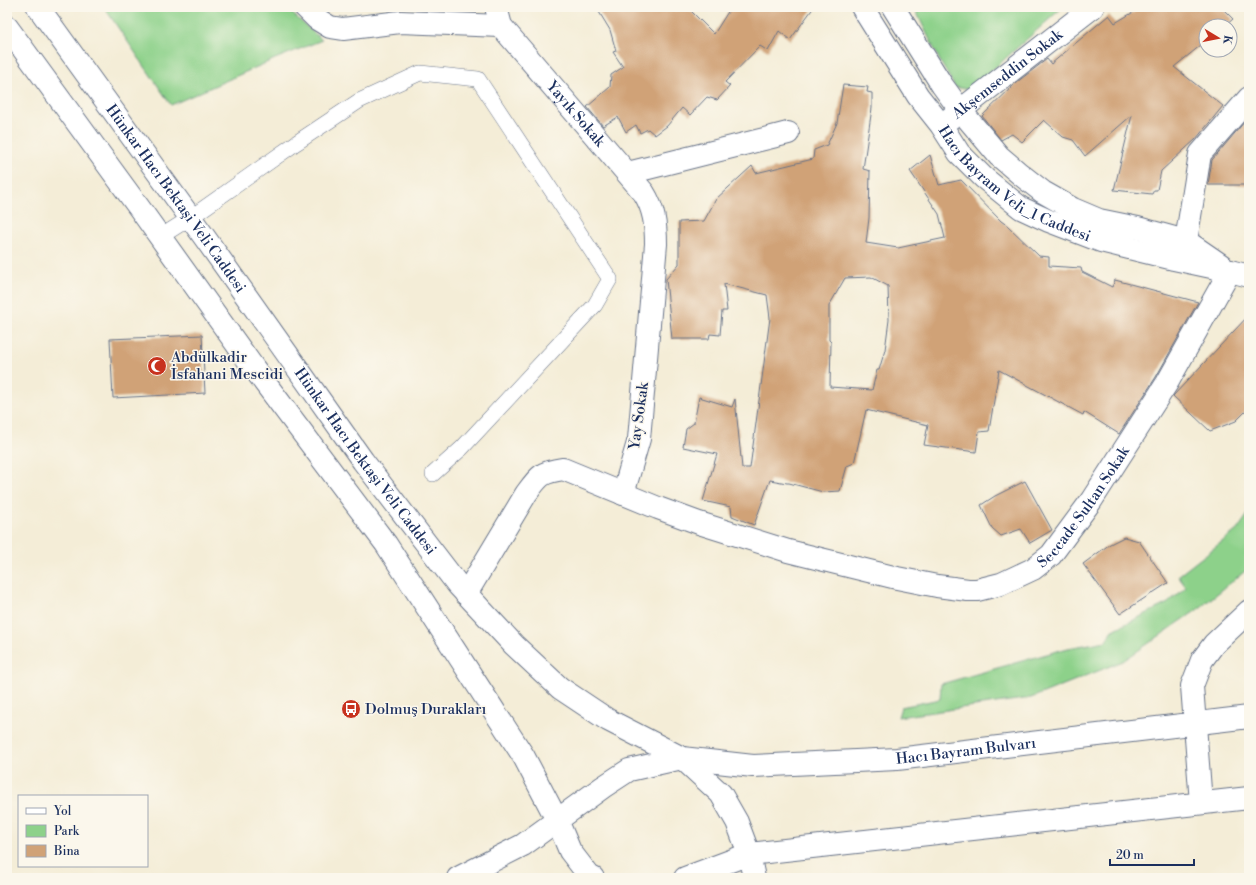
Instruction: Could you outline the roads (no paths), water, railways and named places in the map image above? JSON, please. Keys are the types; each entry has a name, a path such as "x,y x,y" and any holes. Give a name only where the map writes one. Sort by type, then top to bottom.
{"street":[{"name":"Hünkar Hacı Bektaşi Veli Caddesi","path":"38,7 363,461 458,585 514,645 560,688 608,720 682,758"},
{"path":"305,7 317,19 330,27 343,29 376,24 499,16"},
{"name":"Hacı Bayram Veli_1 Caddesi","path":"862,7 918,96 941,125 959,153 984,178 1021,208 1049,221 1101,241 1240,273"},
{"name":"Hacı Bayram Veli_1 Caddesi","path":"893,7 942,85 961,111 999,156 1043,192 1073,209 1099,220 1138,228 1186,241 1240,273"},
{"name":"Akşemseddin Sokak","path":"941,125 961,111 1093,7"},
{"name":"Yayık Sokak","path":"499,16 650,202"},
{"path":"7,27 253,367 386,544 524,757 557,820 570,852 590,877 593,878"},
{"path":"1186,241 1200,154 1248,98"},
{"path":"628,173 788,133"},
{"name":"Yay Sokak","path":"623,494 639,439 656,244 656,229 650,202"},
{"name":"Seccade Sultan Sokak","path":"623,494 699,523 788,551 842,565 960,590 977,590 1001,584 1033,569 1051,555 1091,501 1240,273"},
{"path":"466,594 537,478 548,471 563,469 623,494"},
{"path":"1201,803 1192,686 1202,660 1214,644 1249,611"},
{"name":"Hacı Bayram Bulvarı","path":"458,878 523,845 629,770 682,758 752,766 897,759 1249,717"},
{"path":"682,758 721,794 737,822 749,854 754,878"},
{"path":"685,878 749,854 1249,798"}],"lane":[{"path":"160,237 190,218 296,143 359,101 420,73 478,79 610,279 595,305 462,448 433,474"}],"place":[{"name":"Abdülkadir İsfahani Mescidi","path":"157,366"},
{"name":"Dolmuş Durakları","path":"351,709"}]}
